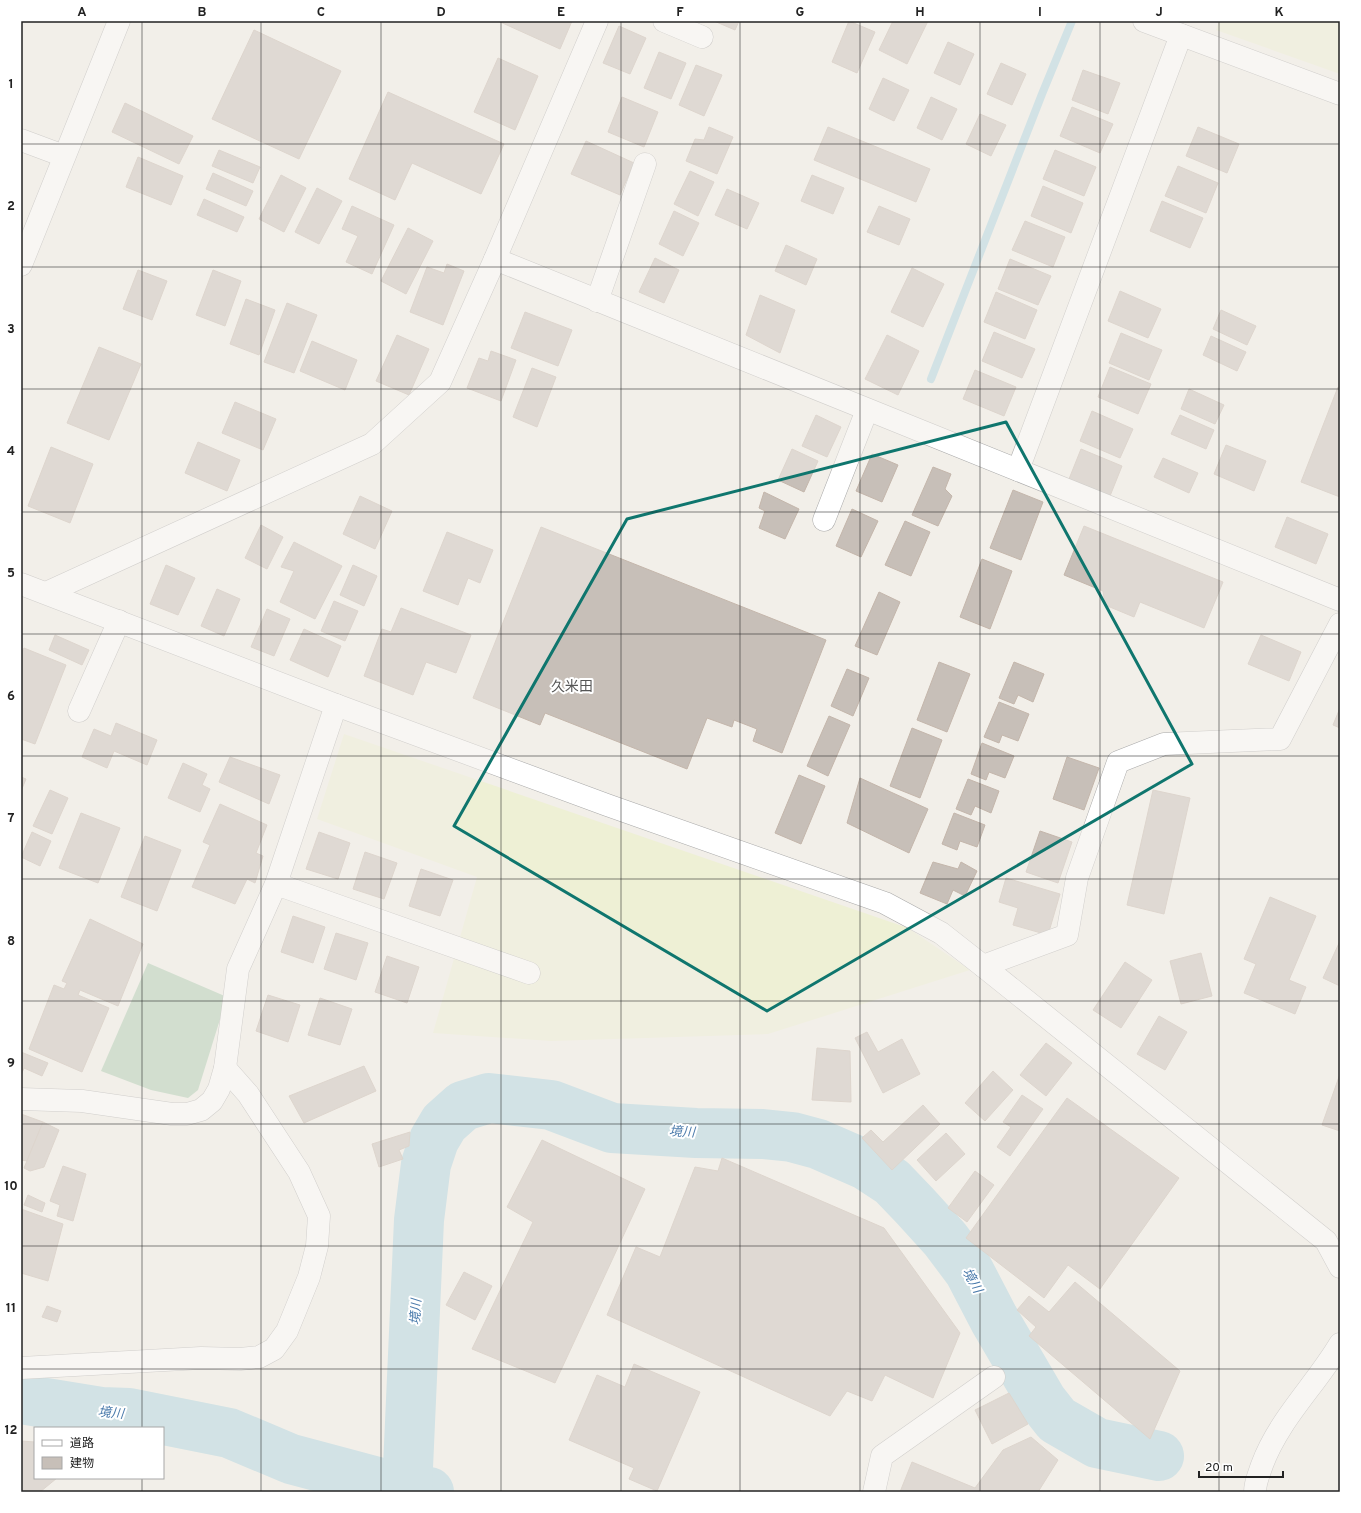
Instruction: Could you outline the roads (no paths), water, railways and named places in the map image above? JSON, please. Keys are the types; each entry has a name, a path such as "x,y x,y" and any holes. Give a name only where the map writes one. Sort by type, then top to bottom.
{"street":[{"path":"21,266 119,21"},
{"path":"46,593 372,444 440,382 495,259 597,21"},
{"path":"664,21 702,38"},
{"path":"1144,21 1340,94"},
{"path":"1018,470 1181,35"},
{"path":"21,140 64,156"},
{"path":"597,301 645,164"},
{"path":"495,259 1340,600"},
{"path":"824,520 867,410"},
{"path":"21,584 336,705 607,805 884,903 941,933 983,966 1326,1241 1340,1267"},
{"path":"79,711 119,621"},
{"path":"983,966 1067,935 1077,878 1118,762 1164,744 1280,739 1340,624"},
{"path":"21,1099 82,1101 172,1114 187,1114 201,1110 212,1101 219,1089 225,1068 238,969 276,884 336,705"},
{"path":"276,884 529,973"},
{"path":"21,1368 201,1358 259,1357 274,1349 287,1331 308,1277 318,1246 319,1216 298,1172 248,1094 225,1068"},
{"path":"1255,1492 1255,1484 1266,1455 1280,1426 1326,1366 1340,1344"},
{"path":"874,1492 882,1456 994,1377"}],"waterway":[{"path":"931,379 1072,21"},
{"name":"境川","path":"407,1490 419,1220 426,1164 434,1140 444,1123 463,1106 489,1098 551,1105 612,1128 696,1133 763,1134 792,1137 818,1144 866,1165 892,1182 945,1239 969,1271 994,1319 1042,1401 1057,1420 1097,1443 1159,1456"},
{"name":"境川","path":"21,1399 101,1412 129,1413 229,1433 291,1459 407,1490 429,1492"}],"district":[{"name":"久米田","path":"572,686"}]}
